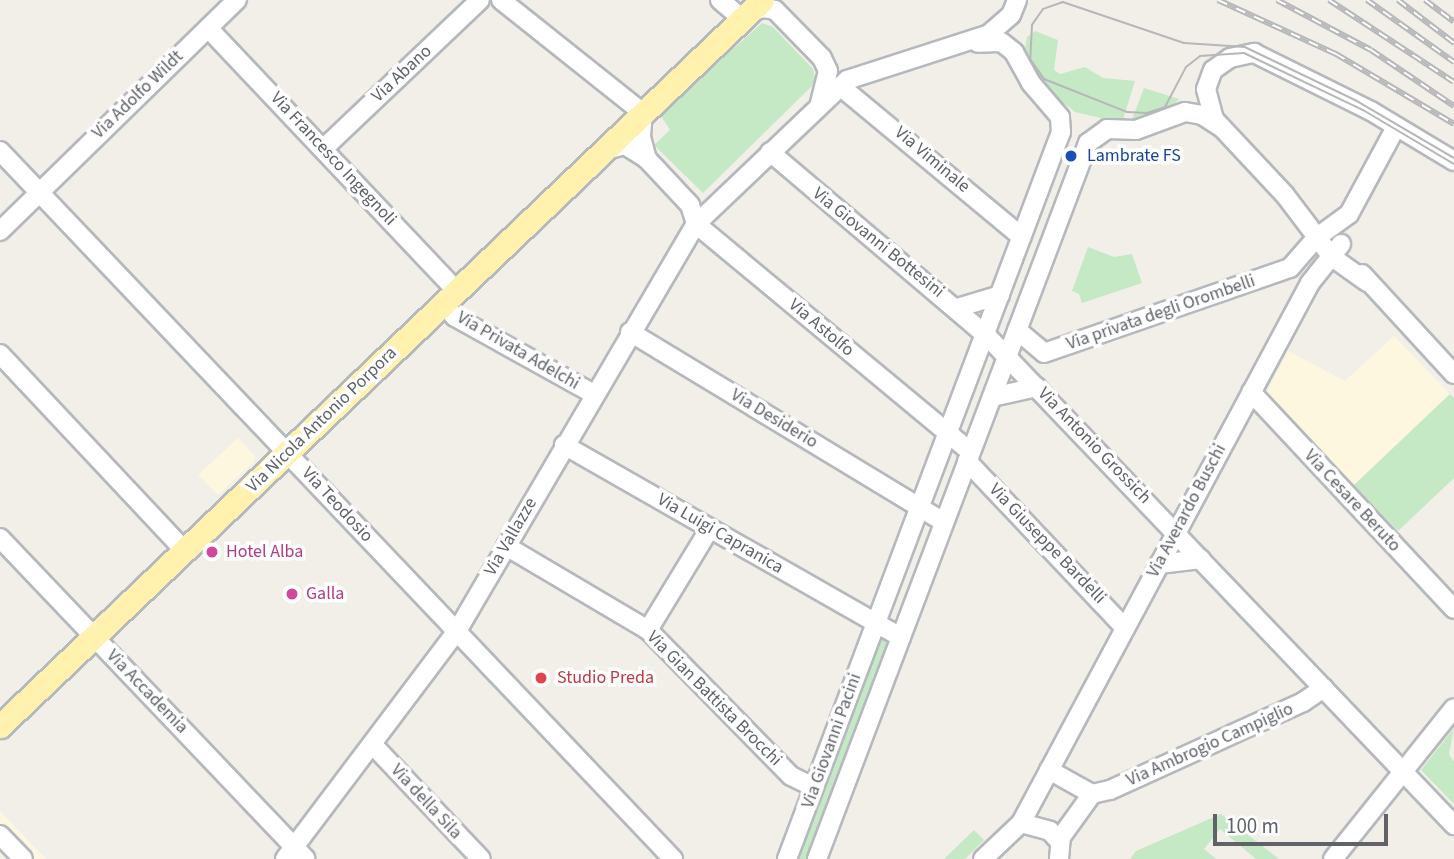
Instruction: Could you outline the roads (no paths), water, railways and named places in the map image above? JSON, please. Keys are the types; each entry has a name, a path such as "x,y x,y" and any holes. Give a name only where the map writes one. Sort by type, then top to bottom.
{"main road":[{"name":"Via Nicola Antonio Porpora","path":"0,726 752,10"}],"street":[{"name":"Via Adolfo Wildt","path":"0,231 237,0"},
{"name":"Via Abano","path":"323,149 480,0"},
{"path":"501,0 643,113 641,137 647,159"},
{"path":"720,0 752,10 779,8 822,58 828,71 820,104"},
{"path":"950,48 989,34 1011,15 1017,0"},
{"name":"Via Francesco Ingegnoli","path":"208,28 323,149 450,298"},
{"name":"Via Giovanni Pacini","path":"787,859 1055,151 1062,125 1052,104 1031,83 1019,58 1004,43 950,48"},
{"name":"Via Vallazze","path":"295,855 372,744 457,631 630,332 696,224 820,104 845,88 859,73 950,48"},
{"path":"1454,161 1396,127 1254,53 1226,60 1211,73 1206,93 1218,124 1454,374"},
{"path":"822,58 859,73"},
{"name":"Via Viminale","path":"845,88 1022,237"},
{"name":"Via Giovanni Pacini","path":"817,859 1088,143 1107,129 1136,130 1172,115 1198,113 1218,124"},
{"path":"1322,233 1351,211 1396,127"},
{"path":"606,150 625,145 647,159 688,202 696,224"},
{"path":"1055,151 1070,150 1081,161"},
{"name":"Via Teodosio","path":"0,151 673,859"},
{"name":"Via Giovanni Bottesini","path":"770,152 986,335"},
{"path":"688,202 716,204"},
{"name":"Via Astolfo","path":"696,224 947,433"},
{"name":"Via privata degli Orombelli","path":"1044,353 1279,273 1295,265 1322,233"},
{"name":"Via Averardo Buschi","path":"983,859 1021,823 1303,295 1337,251"},
{"name":"Via privata degli Orombelli","path":"1279,273 1296,278 1303,295"},
{"path":"957,308 1003,288 1031,291"},
{"name":"Via Privata Adelchi","path":"450,298 455,317 594,394"},
{"path":"992,397 1033,383 1044,353 1017,330"},
{"name":"Via Desiderio","path":"630,332 918,507"},
{"name":"Via Antonio Grossich","path":"986,335 1454,825"},
{"path":"0,354 184,550"},
{"name":"Via Cesare Beruto","path":"1251,392 1454,608"},
{"path":"947,433 969,457"},
{"name":"Via Luigi Capranica","path":"564,445 876,622"},
{"name":"Via Giuseppe Bardelli","path":"969,457 1125,628"},
{"path":"918,507 944,522"},
{"path":"648,630 710,528"},
{"name":"Via Accademia","path":"0,538 295,855"},
{"name":"Via Gian Battista Brocchi","path":"506,546 648,630 791,776 814,787"},
{"path":"1159,564 1201,559"},
{"path":"876,622 901,637"},
{"name":"Via Ambrogio Campiglio","path":"1092,794 1110,790 1303,702 1324,688"},
{"path":"1333,859 1454,708"},
{"name":"Via della Sila","path":"372,744 481,859"},
{"path":"1049,770 1092,794 1059,850"},
{"path":"1021,823 1051,831 1059,850"},
{"path":"0,835 23,859"}],"tram line":[{"path":"1454,158 1357,101 1245,47 1184,43 1063,2 1043,9 1032,25 1030,59 1044,79 1127,112 1147,113 1165,107 1186,67 1200,56 1244,53 1363,110 1454,164"}],"railway":[{"path":"1218,0 1336,54 1454,124"},
{"path":"1277,0 1371,50 1454,106"},
{"path":"1329,0 1454,82"},
{"path":"1367,0 1454,62"},
{"path":"1398,0 1454,43"},
{"path":"1425,0 1454,22"}],"place":[{"name":"Lambrate FS","path":"1071,156"},
{"name":"Hotel Alba","path":"212,552"},
{"name":"Galla","path":"292,594"},
{"name":"Studio Preda","path":"541,678"}]}
